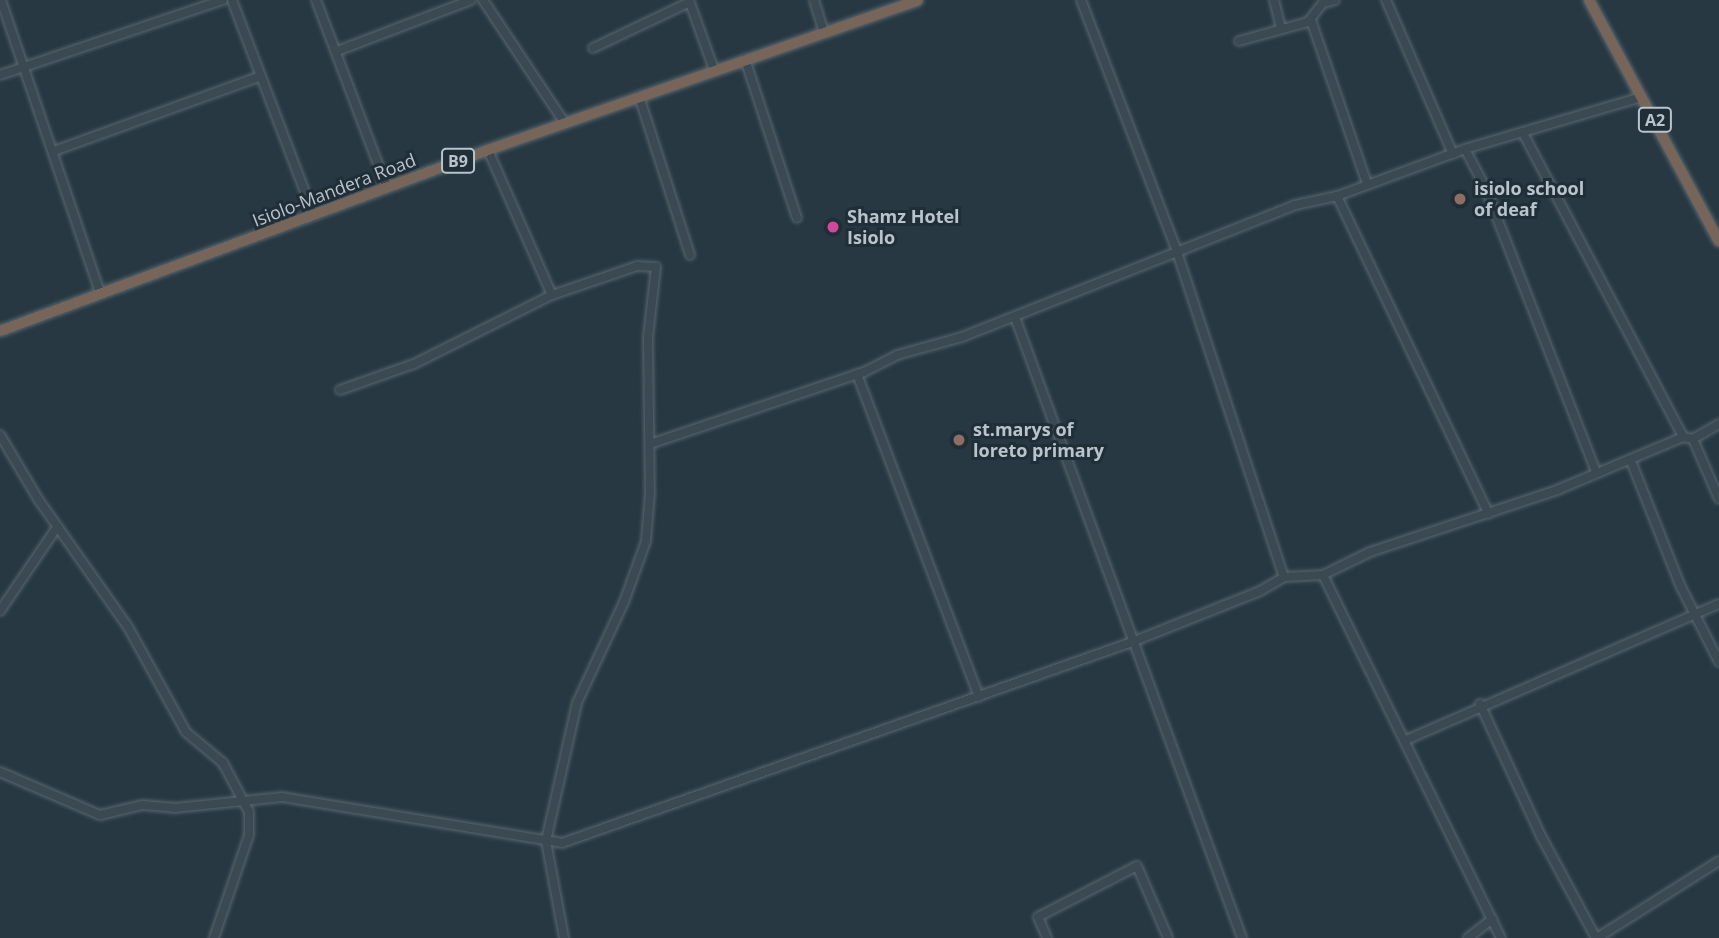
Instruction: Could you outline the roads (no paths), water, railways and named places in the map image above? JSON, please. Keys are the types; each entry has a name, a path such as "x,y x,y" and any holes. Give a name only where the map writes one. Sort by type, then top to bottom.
{"highway":[{"name":"Isiolo-Mandera Road","path":"0,331 564,122 904,2 918,0"},
{"name":"A2","path":"1589,0 1719,241"}],"street":[{"path":"1,0 101,295"},
{"path":"0,75 26,69 223,0"},
{"path":"232,0 314,216"},
{"path":"316,0 387,188"},
{"path":"337,51 471,0"},
{"path":"483,0 553,100 564,122"},
{"path":"814,0 824,32"},
{"path":"1081,0 1177,252 1284,577"},
{"path":"1274,0 1281,29"},
{"path":"1239,41 1311,20 1323,4 1335,0"},
{"path":"1386,0 1453,154"},
{"path":"593,48 690,1 714,70"},
{"path":"1311,20 1367,184"},
{"path":"745,59 797,218"},
{"path":"54,151 261,76"},
{"path":"639,96 690,255"},
{"path":"650,444 857,374 897,355 942,345 1295,205 1337,196 1465,149 1642,97"},
{"path":"1523,132 1683,437"},
{"path":"1465,149 1485,187 1597,472"},
{"path":"488,150 552,295"},
{"path":"1337,196 1489,514"},
{"path":"340,390 414,363 552,295 637,266 656,267 648,337 650,444 646,541 624,602 573,713 546,841 564,938"},
{"path":"1015,317 1165,736 1205,828 1241,938"},
{"path":"857,374 979,697"},
{"path":"0,772 100,815 142,805 174,808 282,797 562,843 589,836 1132,642 1260,591 1284,577 1323,575 1370,552 1489,514 1631,461 1683,437 1693,439 1719,424"},
{"path":"0,435 57,527 128,626 186,732 223,763 244,801 251,821 249,835 214,938"},
{"path":"1693,439 1719,499"},
{"path":"1631,461 1695,614 1719,662"},
{"path":"0,611 57,527"},
{"path":"1323,575 1501,938"},
{"path":"1406,740 1480,705 1719,604"},
{"path":"1480,705 1541,836 1597,938 1719,861"},
{"path":"1047,938 1038,917 1137,866 1168,938"},
{"path":"1468,938 1492,919"}],"place":[{"name":"isiolo school of deaf","path":"1460,199"},
{"name":"Shamz Hotel Isiolo","path":"833,227"},
{"name":"st.marys of loreto primary","path":"959,440"}]}
